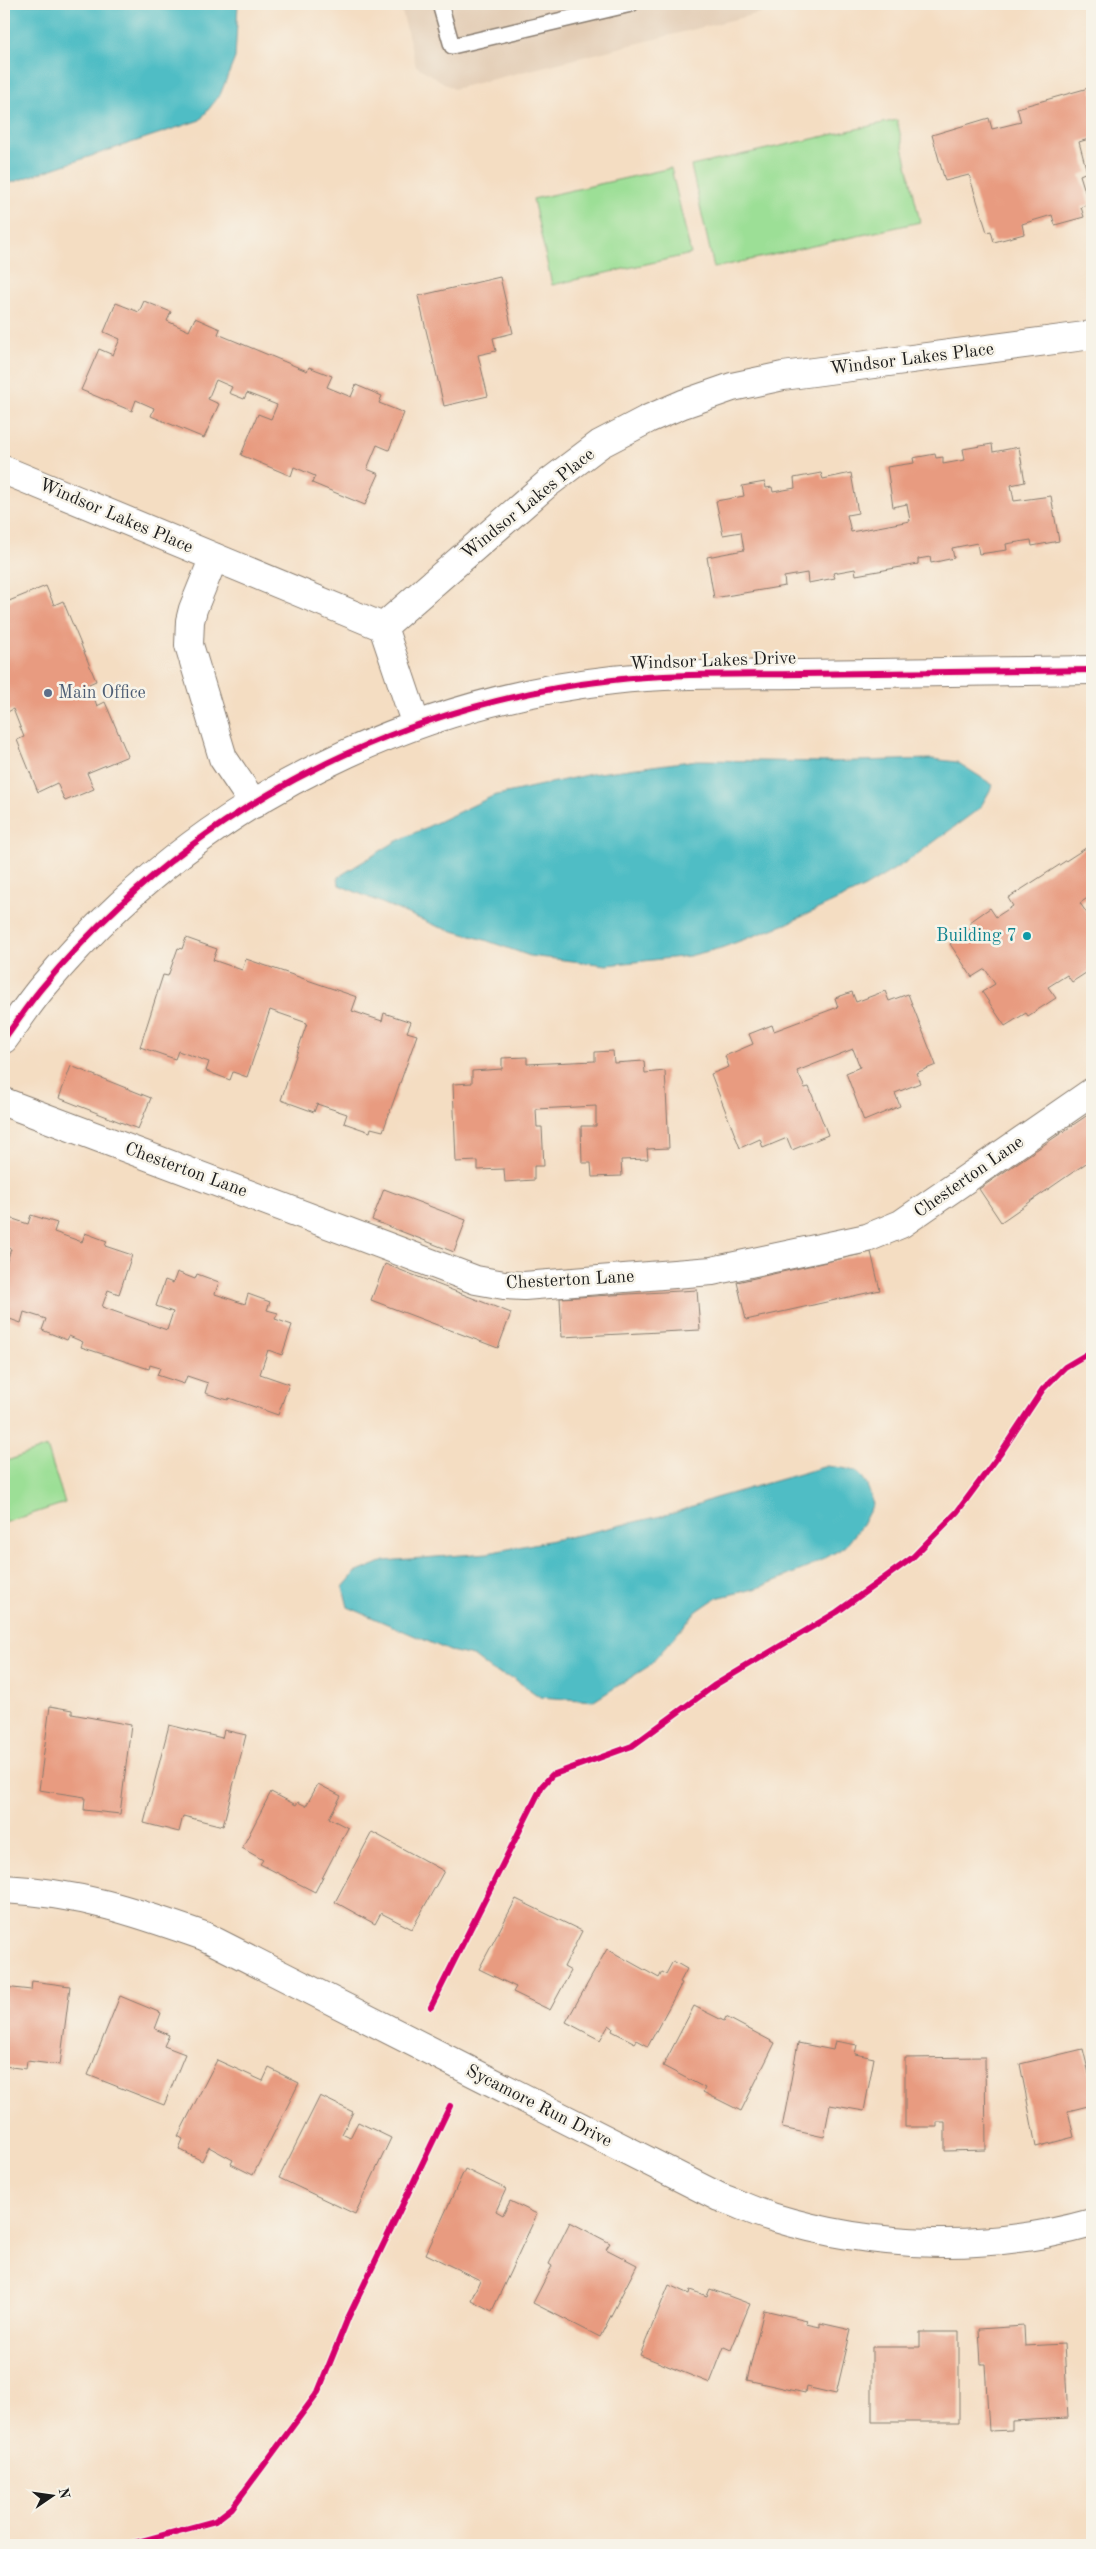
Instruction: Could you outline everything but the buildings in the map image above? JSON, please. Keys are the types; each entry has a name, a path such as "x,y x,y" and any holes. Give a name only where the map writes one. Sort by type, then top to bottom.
{"street":[{"name":"Windsor Lakes Place","path":"4,470 382,627 563,471 613,437 666,410 732,387 782,376 1092,335"},
{"path":"214,557 190,621 189,645 223,758 254,804"},
{"path":"382,627 416,726"},
{"name":"Windsor Lakes Drive","path":"4,1039 40,990 118,907 175,859 254,804 311,771 416,726 487,703 538,692 649,677 1092,670"},
{"name":"Chesterton Lane","path":"4,1102 476,1280 524,1286 712,1271 874,1236 901,1224 1092,1092"},
{"name":"Sycamore Run Drive","path":"4,1889 99,1901 168,1922 204,1936 719,2197 773,2218 854,2235 932,2242 1019,2238 1092,2223"}],"lane":[{"path":"440,4 452,46 630,4"}],"shaded area":[{"path":"400,4 796,4 454,89 416,66"}],"green space":[{"path":"897,120 920,222 714,268 691,166"},
{"path":"671,168 691,254 552,285 533,199"},
{"path":"47,1447 65,1503 4,1523 4,1462"}],"water":[{"path":"4,4 238,4 235,58 220,95 200,120 4,185"},
{"path":"932,759 957,762 993,785 980,808 908,861 865,887 786,924 721,948 689,956 607,965 530,956 485,940 439,927 339,885 338,877 395,842 493,796 591,774 698,760 823,762"},
{"path":"827,1466 847,1469 859,1474 867,1485 873,1504 862,1525 845,1547 809,1567 758,1588 716,1598 697,1611 649,1666 594,1701 540,1697 513,1678 494,1672 473,1656 450,1651 348,1607 343,1587 355,1573 384,1561 488,1553 578,1535 674,1513 712,1499"}],"cycle path":[{"path":"4,1039 40,990 78,947 119,906 171,861 227,820 286,784 348,753 412,727 477,706 545,690 636,678 707,675 1092,670"},
{"path":"431,2007 542,1786 552,1775 632,1746 715,1685 837,1612 912,1558 957,1512 1000,1454 1043,1389 1065,1367 1092,1351"},
{"path":"127,2545 215,2521 232,2508 318,2392 348,2318 450,2106"}],"place":[{"name":"Main Office","path":"48,693"},
{"name":"Building 7","path":"1027,936"}]}
